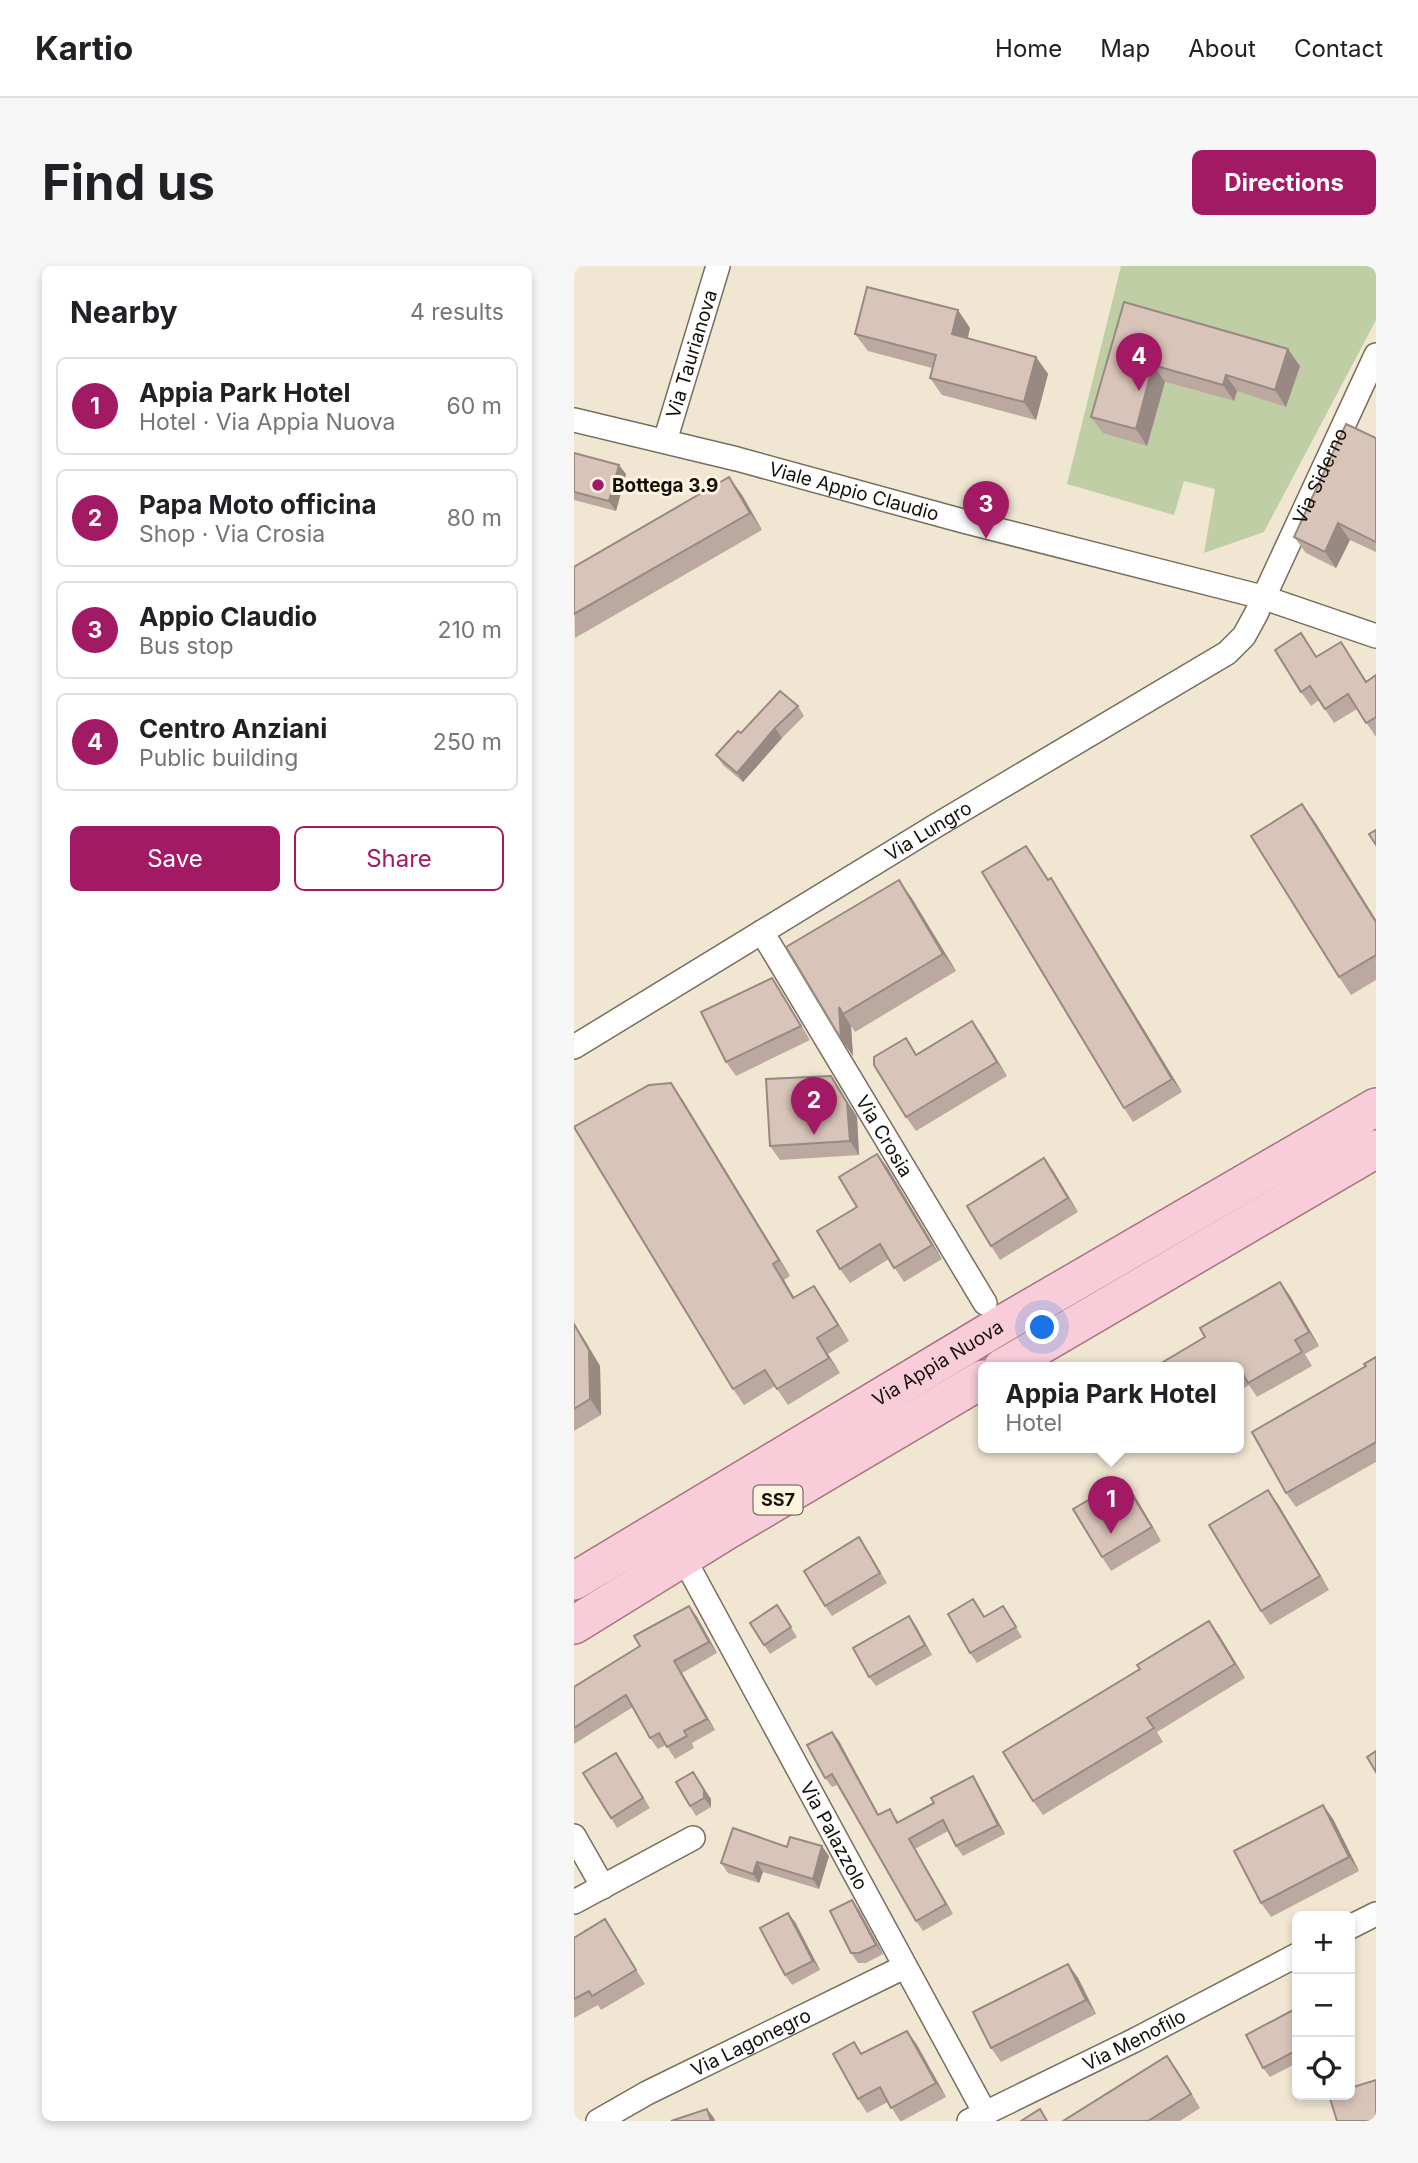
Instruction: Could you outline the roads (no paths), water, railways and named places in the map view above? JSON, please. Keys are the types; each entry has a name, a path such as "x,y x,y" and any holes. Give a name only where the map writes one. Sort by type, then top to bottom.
{"main road":[{"name":"Via Appia Nuova","path":"574,1581 999,1326 1376,1107"},
{"name":"Via Appia Nuova","path":"1012,1362 1376,1149"},
{"name":"Via Appia Nuova","path":"574,1625 978,1382"}],"street":[{"name":"Via Taurianova","path":"665,441 718,266"},
{"name":"Via Siderno","path":"1262,597 1376,355"},
{"name":"Viale Appio Claudio","path":"574,420 665,441 962,522 1262,597 1376,636"},
{"name":"Via Lungro","path":"574,1046 937,825 1227,653 1236,646 1251,625 1262,597"},
{"name":"Via Crosia","path":"762,932 985,1303"},
{"name":"Via Palazzolo","path":"683,1557 904,1967 976,2117"},
{"path":"574,1836 603,1886"},
{"path":"574,1902 693,1838"},
{"path":"1355,1924 1376,1914"},
{"name":"Via Menofilo","path":"976,2117 1135,2040 1292,1958"},
{"name":"Via Lagonegro","path":"598,2121 647,2093 904,1967"}],"place":[{"name":"Centro Anziani","path":"1139,391"},
{"name":"Bottega 3.9","path":"598,485"},
{"name":"Appio Claudio","path":"986,539"},
{"name":"Papa Moto officina","path":"814,1135"},
{"name":"Appia Park Hotel","path":"1111,1534"}]}
